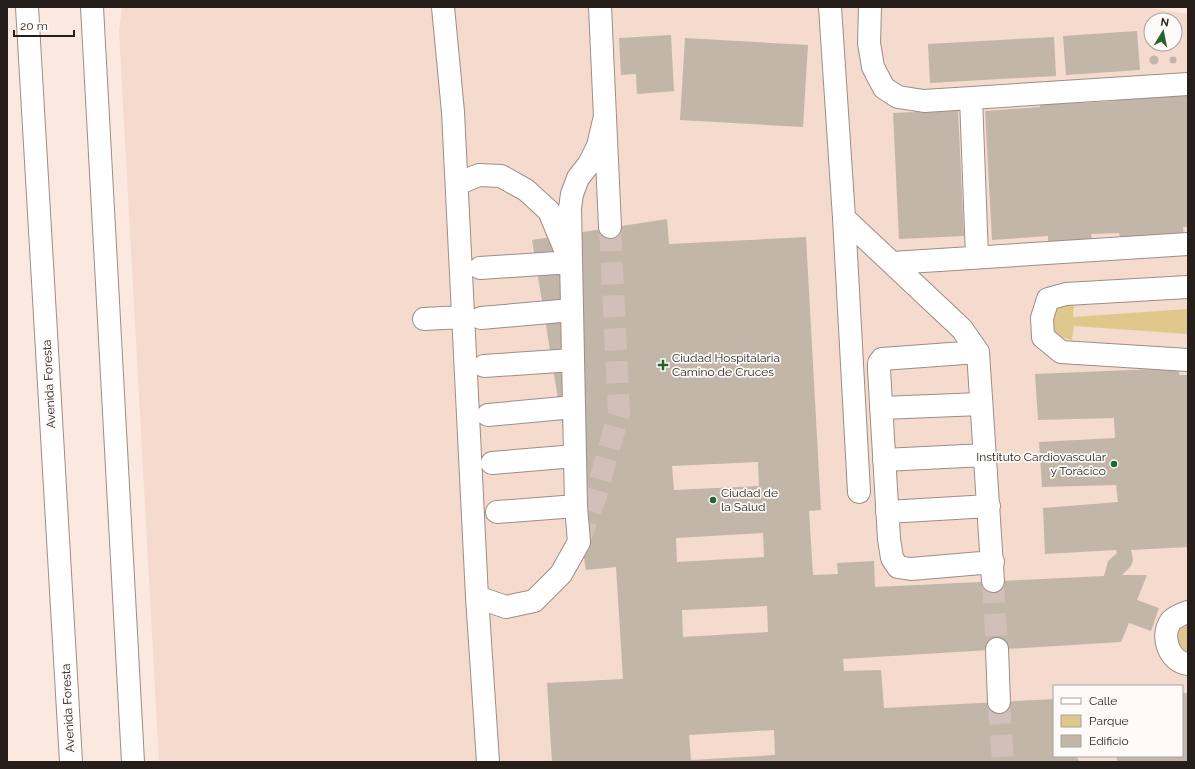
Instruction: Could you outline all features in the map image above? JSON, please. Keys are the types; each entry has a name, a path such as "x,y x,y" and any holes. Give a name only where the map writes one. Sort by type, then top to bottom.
{"street":[{"name":"Avenida Foresta","path":"27,7 71,762"},
{"path":"92,7 133,762"},
{"path":"442,7 453,112 457,184 472,318 477,597 488,762"},
{"path":"600,7 610,227"},
{"path":"830,7 844,218 859,492"},
{"path":"870,7 869,43 874,68 884,88 898,98 924,101 1188,84"},
{"path":"971,98 977,257"},
{"path":"477,597 506,607 534,601 562,574 579,542 576,506 570,262 572,194 578,178 590,164 598,146 605,116"},
{"path":"457,184 479,175 501,176 526,190 549,211 570,262"},
{"path":"844,218 962,329 978,352 993,572 911,569 898,567 892,558 889,539 878,370 879,363 882,359 978,352"},
{"path":"892,263 1188,244"},
{"path":"480,268 570,262"},
{"path":"1188,286 1066,294 1048,299 1042,318 1043,337 1061,352 1188,360"},
{"path":"424,319 472,318 572,310"},
{"path":"484,366 573,360"},
{"path":"881,408 981,404"},
{"path":"488,415 574,407"},
{"path":"884,460 985,455"},
{"path":"492,463 575,456"},
{"path":"497,512 576,506"},
{"path":"887,512 989,506"},
{"path":"1188,612 1177,616 1171,622 1166,635 1168,646 1174,657 1185,664 1188,664"},
{"path":"996,650 999,702"}],"shaded area":[{"name":"Ciudad Hospitalaria Camino de Cruces","path":"122,7 1144,7 1175,12 1143,12 1143,52 1183,52 1183,13 1188,14 1188,762 159,762 119,31"}],"green space":[{"path":"1074,302 1073,317 1188,309 1188,334 1074,326 1072,340 1068,339 1055,332 1052,325 1052,320 1054,312 1058,306"},
{"path":"1188,620 1188,655 1181,650 1177,642 1176,633 1180,625"}],"building":[{"path":"1137,31 1140,70 1066,75 1063,36"},
{"path":"671,35 674,91 637,94 636,74 621,75 619,38"},
{"path":"1054,37 1056,76 930,83 928,44"},
{"path":"685,38 808,45 803,127 680,120"},
{"path":"1154,55 1159,60 1154,65 1149,60"},
{"path":"1173,56 1176,57 1176,63 1173,64 1170,63 1169,60 1170,57"},
{"path":"1188,88 1188,227 1183,227 1184,235 1120,238 1119,233 1091,234 1092,240 1048,243 1048,236 992,240 985,111 1040,107 1040,96 1082,94 1082,103 1115,101 1114,92"},
{"path":"958,110 964,236 899,239 893,113"},
{"name":"Ciudad de la Salud","path":"667,219 669,244 806,237 821,510 809,511 813,575 838,574 837,563 874,561 875,587 1104,576 1108,561 1117,553 1116,550 1045,554 1043,508 1118,502 1116,485 1042,487 1039,442 1115,438 1114,418 1038,420 1035,374 1179,368 1179,375 1188,375 1188,547 1131,550 1133,560 1131,566 1122,575 1147,575 1137,600 1159,608 1151,631 1129,623 1121,642 843,659 844,671 881,670 884,708 1053,699 1053,757 1077,757 1080,762 552,762 547,683 623,679 616,567 586,570 532,240","holes":["758,462 759,486 674,490 672,466","763,533 764,557 677,562 676,538","767,606 768,632 683,637 682,610","774,730 775,755 691,760 689,735"]},
{"path":"1183,693 1188,693 1188,762 1117,762 1117,757 1183,757"}],"tunnel":[{"path":"579,542 596,495 619,413 610,227"},
{"path":"993,581 997,649"},
{"path":"999,702 1003,762"}],"place":[{"name":"Ciudad Hospitalaria Camino de Cruces","path":"663,365"},
{"name":"Instituto Cardiovascular y Torácico","path":"1114,464"},
{"name":"Ciudad de la Salud","path":"713,500"}]}
